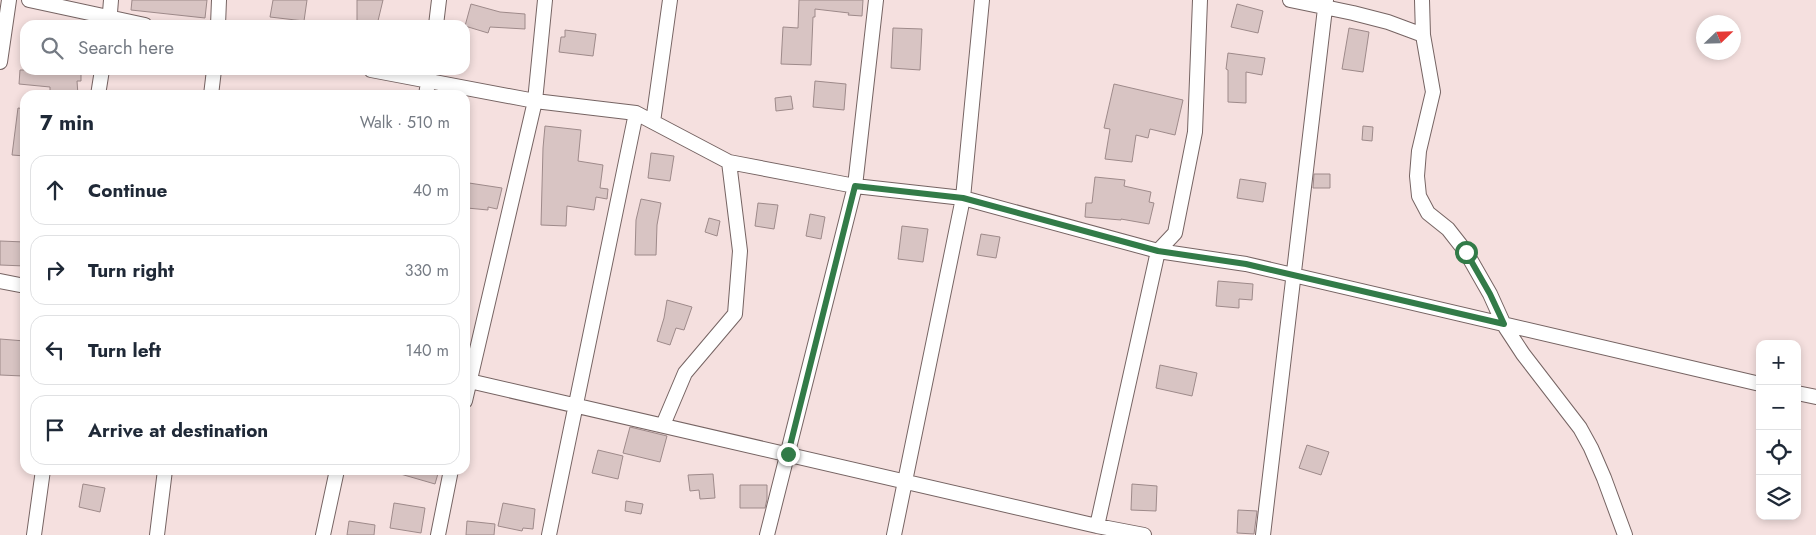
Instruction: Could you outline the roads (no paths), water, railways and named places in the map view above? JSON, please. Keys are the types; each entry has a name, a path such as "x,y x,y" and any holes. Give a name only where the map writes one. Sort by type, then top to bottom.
{"street":[{"path":"0,62 9,0"},
{"path":"28,0 105,20"},
{"path":"109,20 111,0"},
{"path":"218,20 219,0"},
{"path":"437,20 440,0"},
{"path":"470,369 535,101 545,0"},
{"path":"653,122 670,0"},
{"path":"767,535 855,186 876,0"},
{"path":"894,535 963,198 982,0"},
{"path":"1097,526 1158,251 1175,233 1195,132 1200,0"},
{"path":"1290,0 1326,4 1388,22 1423,35"},
{"path":"1422,0 1423,35 1433,92 1419,151 1417,176 1419,196 1428,213 1448,228 1466,252 1490,294 1504,324 1523,354 1580,428 1592,448 1625,535"},
{"path":"1263,535 1326,4"},
{"path":"99,90 101,75"},
{"path":"212,90 213,75"},
{"path":"395,75 535,101 636,113 729,162 855,186 963,198 1158,251 1246,264 1294,274 1756,383"},
{"path":"549,535 636,113"},
{"path":"663,425 685,373 735,314 740,250 729,162"},
{"path":"0,281 20,285"},
{"path":"470,382 1097,526 1144,535"},
{"path":"1801,394 1816,397"},
{"path":"34,535 42,475"},
{"path":"157,535 164,475"},
{"path":"323,535 336,475"},
{"path":"438,535 450,475"}]}
